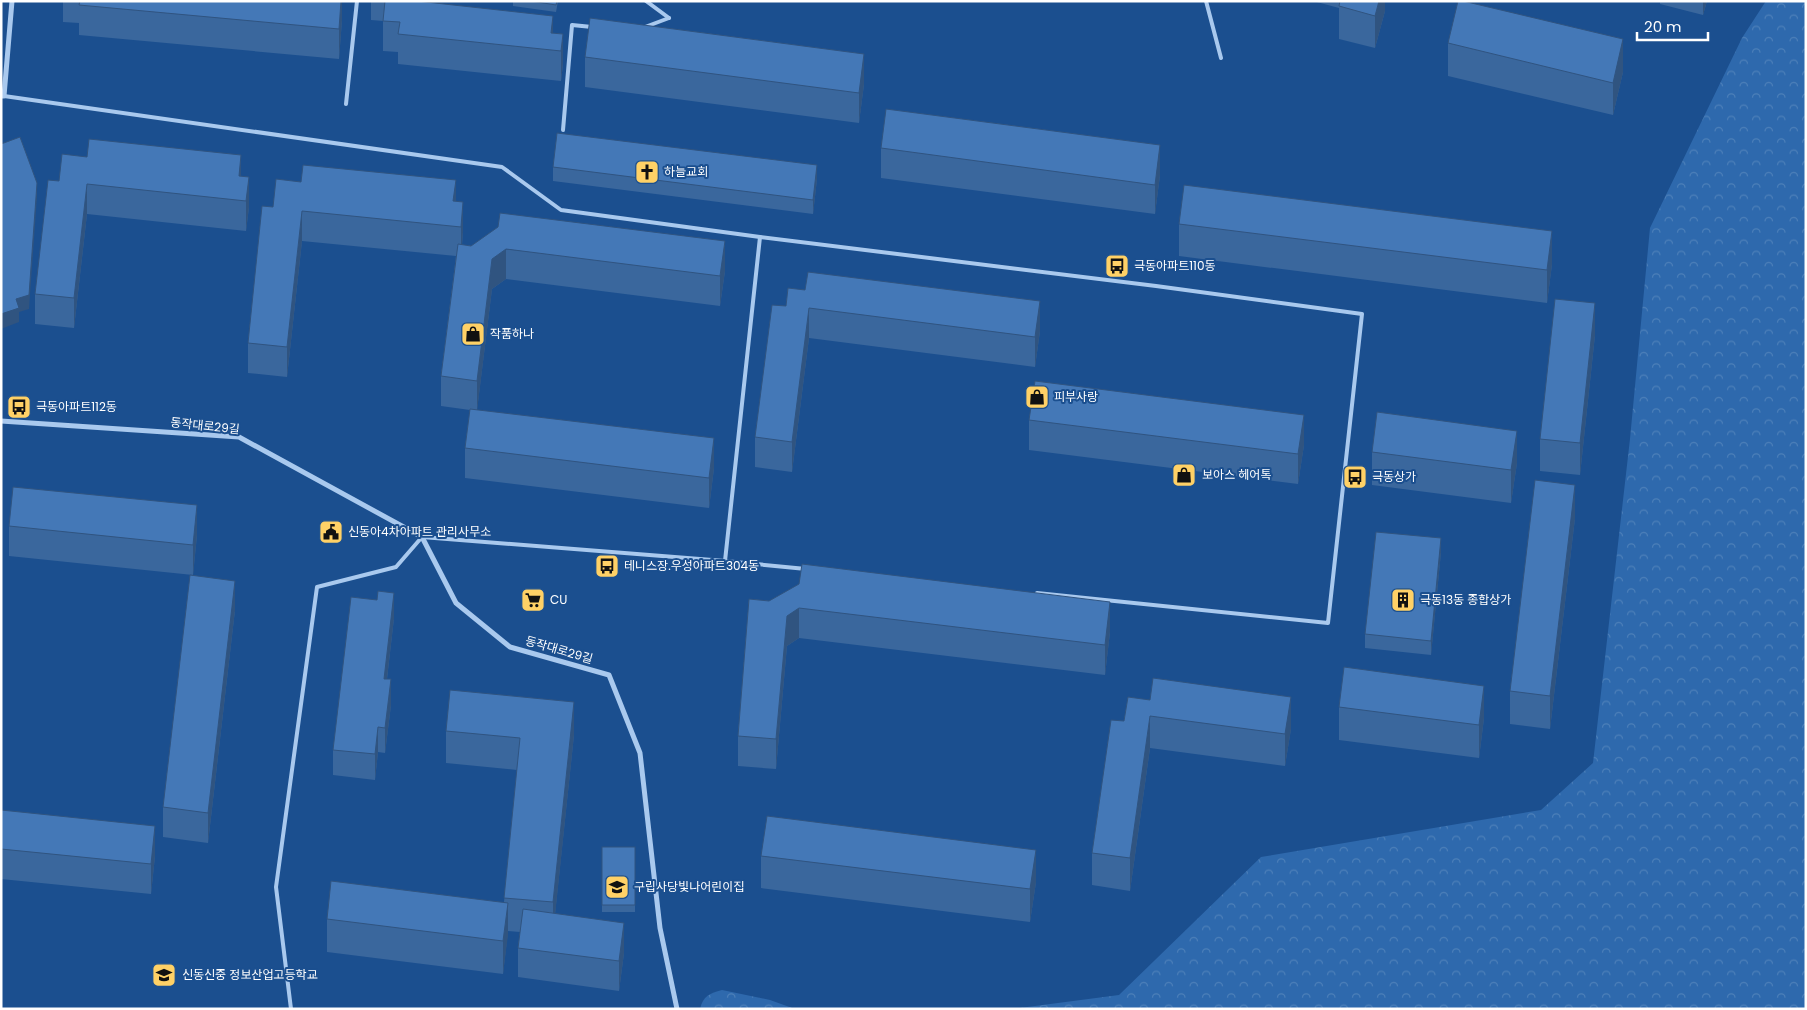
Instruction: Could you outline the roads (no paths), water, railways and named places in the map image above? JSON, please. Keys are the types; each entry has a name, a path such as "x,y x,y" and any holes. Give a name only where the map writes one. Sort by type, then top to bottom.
{"street":[{"path":"3,96 12,1"},
{"name":"동작대로29길","path":"1,421 239,437 422,537 456,603 510,646 609,675 640,753 660,928 678,1009"}],"lane":[{"path":"346,104 356,1"},
{"path":"643,28 669,18 646,1"},
{"path":"1206,1 1221,58"},
{"path":"563,130 572,25 599,28"},
{"path":"3,96 502,167 562,210 1362,314 1328,623 1028,592"},
{"path":"726,561 760,237"},
{"path":"292,1009 276,887 317,587 396,567 422,537 726,561 813,570"}],"place":[{"name":"하늘교회","path":"647,172"},
{"name":"극동아파트110동","path":"1117,266"},
{"name":"작품하나","path":"473,334"},
{"name":"피부사랑","path":"1037,397"},
{"name":"극동아파트112동","path":"19,407"},
{"name":"보아스 헤어톡","path":"1184,475"},
{"name":"극동상가","path":"1355,477"},
{"name":"신동아4차아파트 관리사무소","path":"331,532"},
{"name":"테니스장.우성아파트304동","path":"607,566"},
{"name":"CU","path":"533,600"},
{"name":"극동13동 종합상가","path":"1403,600"},
{"name":"구립사당빛나어린이집","path":"617,887"},
{"name":"신동신중 정보산업고등학교","path":"164,975"}]}
